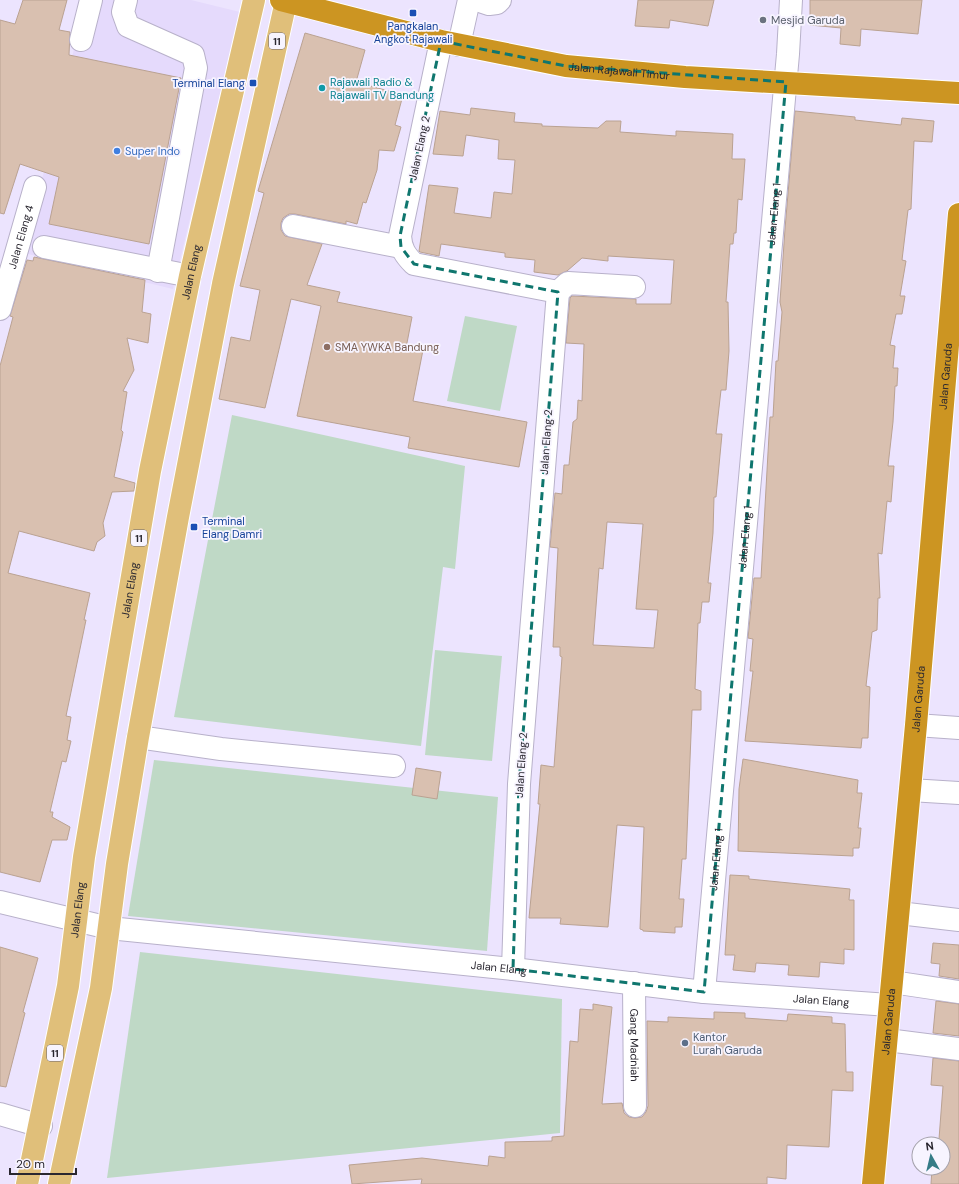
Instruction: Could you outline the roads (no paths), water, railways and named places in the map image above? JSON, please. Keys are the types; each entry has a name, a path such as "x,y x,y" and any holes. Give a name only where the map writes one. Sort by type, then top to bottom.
{"highway":[{"name":"Jalan Rajawali Timur","path":"285,0 450,43 566,66 685,77 959,93"},
{"name":"Jalan Garuda","path":"873,1184 916,725 952,374 959,214"}],"main road":[{"name":"Jalan Elang","path":"28,1184 41,1126 68,986 84,857 149,479 190,276 254,0"},
{"name":"11","path":"59,1184 101,988 117,864 138,737 178,517 223,284 285,0"}],"street":[{"path":"81,40 91,0"},
{"path":"126,0 123,12 128,26 193,55 196,68 158,271"},
{"name":"Jalan Elang 2","path":"401,247 400,236 450,43 469,0"},
{"path":"477,0 489,4 497,3 500,0"},
{"name":"Jalan Elang 1","path":"704,992 786,82 791,0"},
{"name":"Jalan Elang 4","path":"0,309 35,187"},
{"path":"293,226 401,247 405,255 414,264 558,292 568,283 634,287"},
{"path":"44,247 158,271 190,276"},
{"name":"Jalan Elang 2","path":"513,969 519,784 558,292"},
{"path":"916,725 959,728"},
{"path":"138,737 221,749 394,766"},
{"path":"910,790 959,793"},
{"name":"Jalan Elang","path":"0,902 77,922 109,928 513,969 704,992 889,1004"},
{"path":"899,913 959,920"},
{"path":"892,982 959,992"},
{"name":"Gang Madniah","path":"634,983 635,1106"},
{"path":"887,1040 959,1049"},
{"path":"0,1114 41,1126"}],"place":[{"name":"Pangkalan Angkot Rajawali","path":"413,13"},
{"name":"Mesjid Garuda","path":"763,20"},
{"name":"Terminal Elang","path":"253,83"},
{"name":"Rajawali Radio & Rajawali TV Bandung","path":"322,88"},
{"name":"Super Indo","path":"117,151"},
{"name":"SMA YWKA Bandung","path":"327,347"},
{"name":"Terminal Elang Damri","path":"194,527"},
{"name":"Kantor Lurah Garuda","path":"685,1043"}]}
